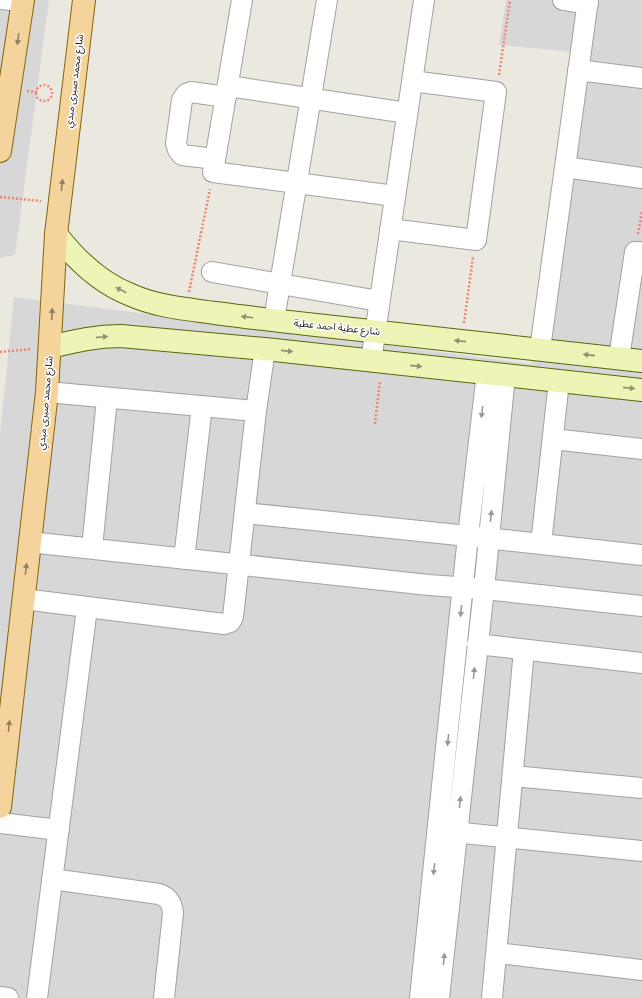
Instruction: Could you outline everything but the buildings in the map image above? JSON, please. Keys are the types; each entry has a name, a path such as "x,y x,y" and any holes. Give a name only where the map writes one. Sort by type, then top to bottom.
{"main road":[{"name":"شارع محمد صبرى مبدي","path":"0,806 47,392 56,234 84,0"},
{"path":"0,150 5,89 23,3"}],"street":[{"path":"214,166 242,0"},
{"path":"274,320 327,0"},
{"path":"376,361 375,332 379,301 424,0"},
{"path":"540,349 588,2 563,0"},
{"path":"578,70 642,78"},
{"path":"390,229 476,240 496,92 412,81"},
{"path":"395,196 296,183 214,166 182,155 178,150 176,143 182,100 186,94 191,92 227,91 310,98 407,113"},
{"path":"565,167 642,178"},
{"name":"شارع عطية احمد عطية","path":"56,234 81,263 96,276 112,286 148,302 187,309 274,320 642,361"},
{"path":"619,358 638,252"},
{"path":"212,272 379,301"},
{"path":"50,347 85,338 115,336 265,349 642,390"},
{"path":"23,599 227,624 230,622 233,617 256,411 265,349"},
{"path":"440,998 448,831 468,536 496,374"},
{"path":"420,998 448,831 484,589 496,374"},
{"path":"541,544 560,381"},
{"path":"47,392 256,411"},
{"path":"92,548 107,398"},
{"path":"184,559 202,406"},
{"path":"553,439 642,448"},
{"path":"245,513 642,555"},
{"path":"29,542 642,606"},
{"path":"37,998 87,608"},
{"path":"477,644 642,663"},
{"path":"492,998 524,650"},
{"path":"513,776 642,788"},
{"path":"0,823 59,830"},
{"path":"448,831 642,851"},
{"path":"52,879 159,894 168,899 171,903 173,913 164,998"},
{"path":"496,953 642,970"},
{"path":"0,997 8,998"}],"lane":[{"path":"0,4 23,3"}],"path":[{"path":"496,92 510,0"},
{"path":"45,85 49,86 52,93 51,97 45,100 39,98 36,92 38,88 45,85"},
{"path":"187,309 193,269 214,166"},
{"path":"0,197 59,203"},
{"path":"638,252 642,211"},
{"path":"462,341 476,240"},
{"path":"0,352 50,347"},
{"path":"375,424 376,361"}],"shaded area":[{"path":"0,0 49,0 15,255 0,258"},
{"path":"506,0 642,0 642,998 0,998 0,435 14,297 531,364 543,296 573,52 499,45"}]}
